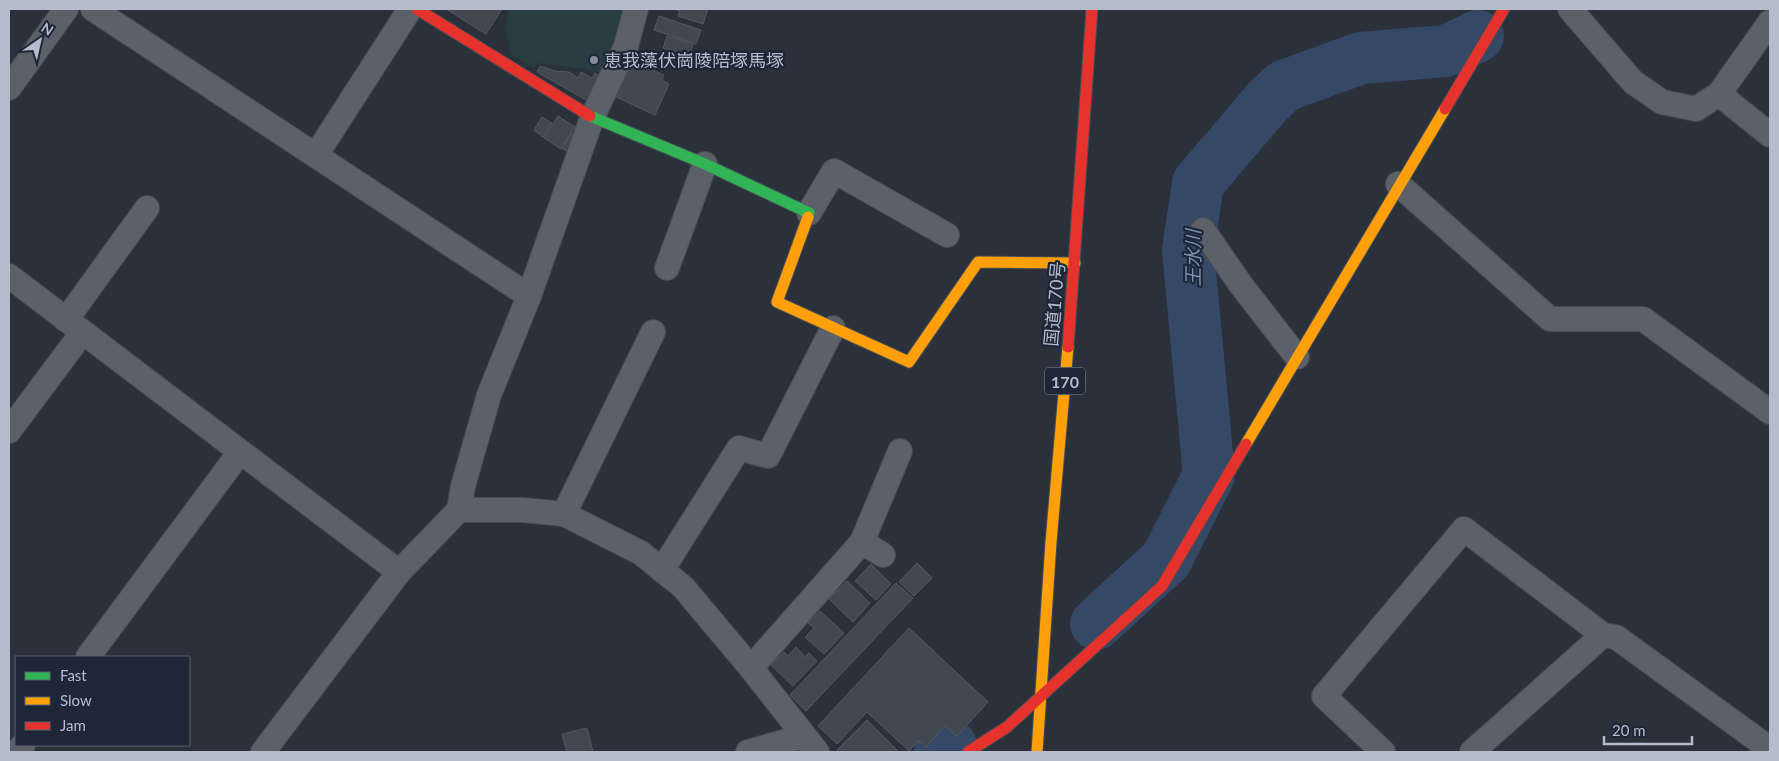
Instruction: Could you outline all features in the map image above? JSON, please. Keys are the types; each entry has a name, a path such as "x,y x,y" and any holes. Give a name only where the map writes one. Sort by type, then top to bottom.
{"main road":[{"path":"417,9 592,118 705,164 809,213 777,302 909,362 978,262 1075,263"},
{"name":"国道170号","path":"1037,752 1075,263 1092,9"},
{"path":"968,752 1007,727 1162,586 1398,184 1504,9"}],"street":[{"path":"9,88 66,9"},
{"path":"93,9 529,296"},
{"path":"316,156 410,9"},
{"path":"263,752 400,572 459,510 463,486 490,395 529,296 592,118 626,46 636,9"},
{"path":"1570,9 1633,82 1662,102 1696,110 1719,94 1770,22"},
{"path":"1719,94 1770,135"},
{"path":"667,268 705,164"},
{"path":"809,213 834,171 947,235"},
{"path":"1398,184 1550,318 1643,319 1770,412"},
{"path":"9,432 147,208"},
{"path":"1202,230 1241,285 1297,356"},
{"path":"9,276 400,572"},
{"path":"662,570 739,448 768,456 833,328"},
{"path":"564,514 653,332"},
{"path":"751,668 862,542 900,451"},
{"path":"89,656 240,452"},
{"path":"459,510 524,510 564,514 641,553 683,587 751,668 811,744"},
{"path":"1383,752 1324,696 1464,529 1603,635 1616,637 1770,749"},
{"path":"862,542 883,555"},
{"path":"1472,752 1603,635"},
{"path":"748,752 811,744"}],"green space":[{"path":"508,9 629,9 602,72 539,63 533,68 511,54 506,32"}],"building":[{"path":"446,9 502,9 486,34"},
{"path":"673,9 708,9 703,24 678,16 680,11"},
{"path":"659,16 701,30 696,44 654,30"},
{"path":"667,36 693,44 689,56 663,48"},
{"path":"630,60 664,75 662,80 669,84 655,115 614,96"},
{"path":"540,66 555,71 569,72 578,78 581,72 592,78 595,73 601,77 588,101 537,72"},
{"path":"558,116 575,127 561,149 544,138"},
{"path":"542,117 552,123 543,137 534,130"},
{"path":"572,133 579,138 569,153 562,148"},
{"path":"917,563 932,578 914,596 899,582"},
{"path":"871,564 891,584 876,600 855,581"},
{"path":"847,581 870,603 853,622 829,599"},
{"path":"896,583 913,598 806,711 790,695"},
{"path":"820,611 844,633 824,654 805,637 814,628 808,623"},
{"path":"909,628 988,702 957,736 945,726 926,747 918,741 909,751 867,712 837,744 818,726"},
{"path":"796,647 805,657 809,653 817,661 793,686 771,665 784,652 788,656"},
{"path":"867,720 899,752 839,752 837,750"},
{"path":"587,728 593,752 567,752 562,734"}],"waterway":[{"name":"王水川","path":"1096,624 1166,560 1209,475 1188,250 1198,183 1267,102 1284,86 1361,58 1446,51 1478,36"},
{"name":"王水川","path":"940,752 951,746"}],"traffic: fast":[{"path":"590,116 705,164 809,213 808,217"}],"traffic: slow":[{"path":"1246,444 1445,109"},
{"path":"808,217 777,302 909,362 978,262 1075,263"},
{"path":"1037,752 1051,542 1068,347"}],"traffic: jam":[{"path":"417,9 590,116"},
{"path":"1068,347 1092,9"},
{"path":"1445,109 1504,9"},
{"path":"968,752 1007,727 1162,586 1246,444"}],"place":[{"name":"恵我藻伏崗陵陪塚馬塚","path":"594,60"}]}
